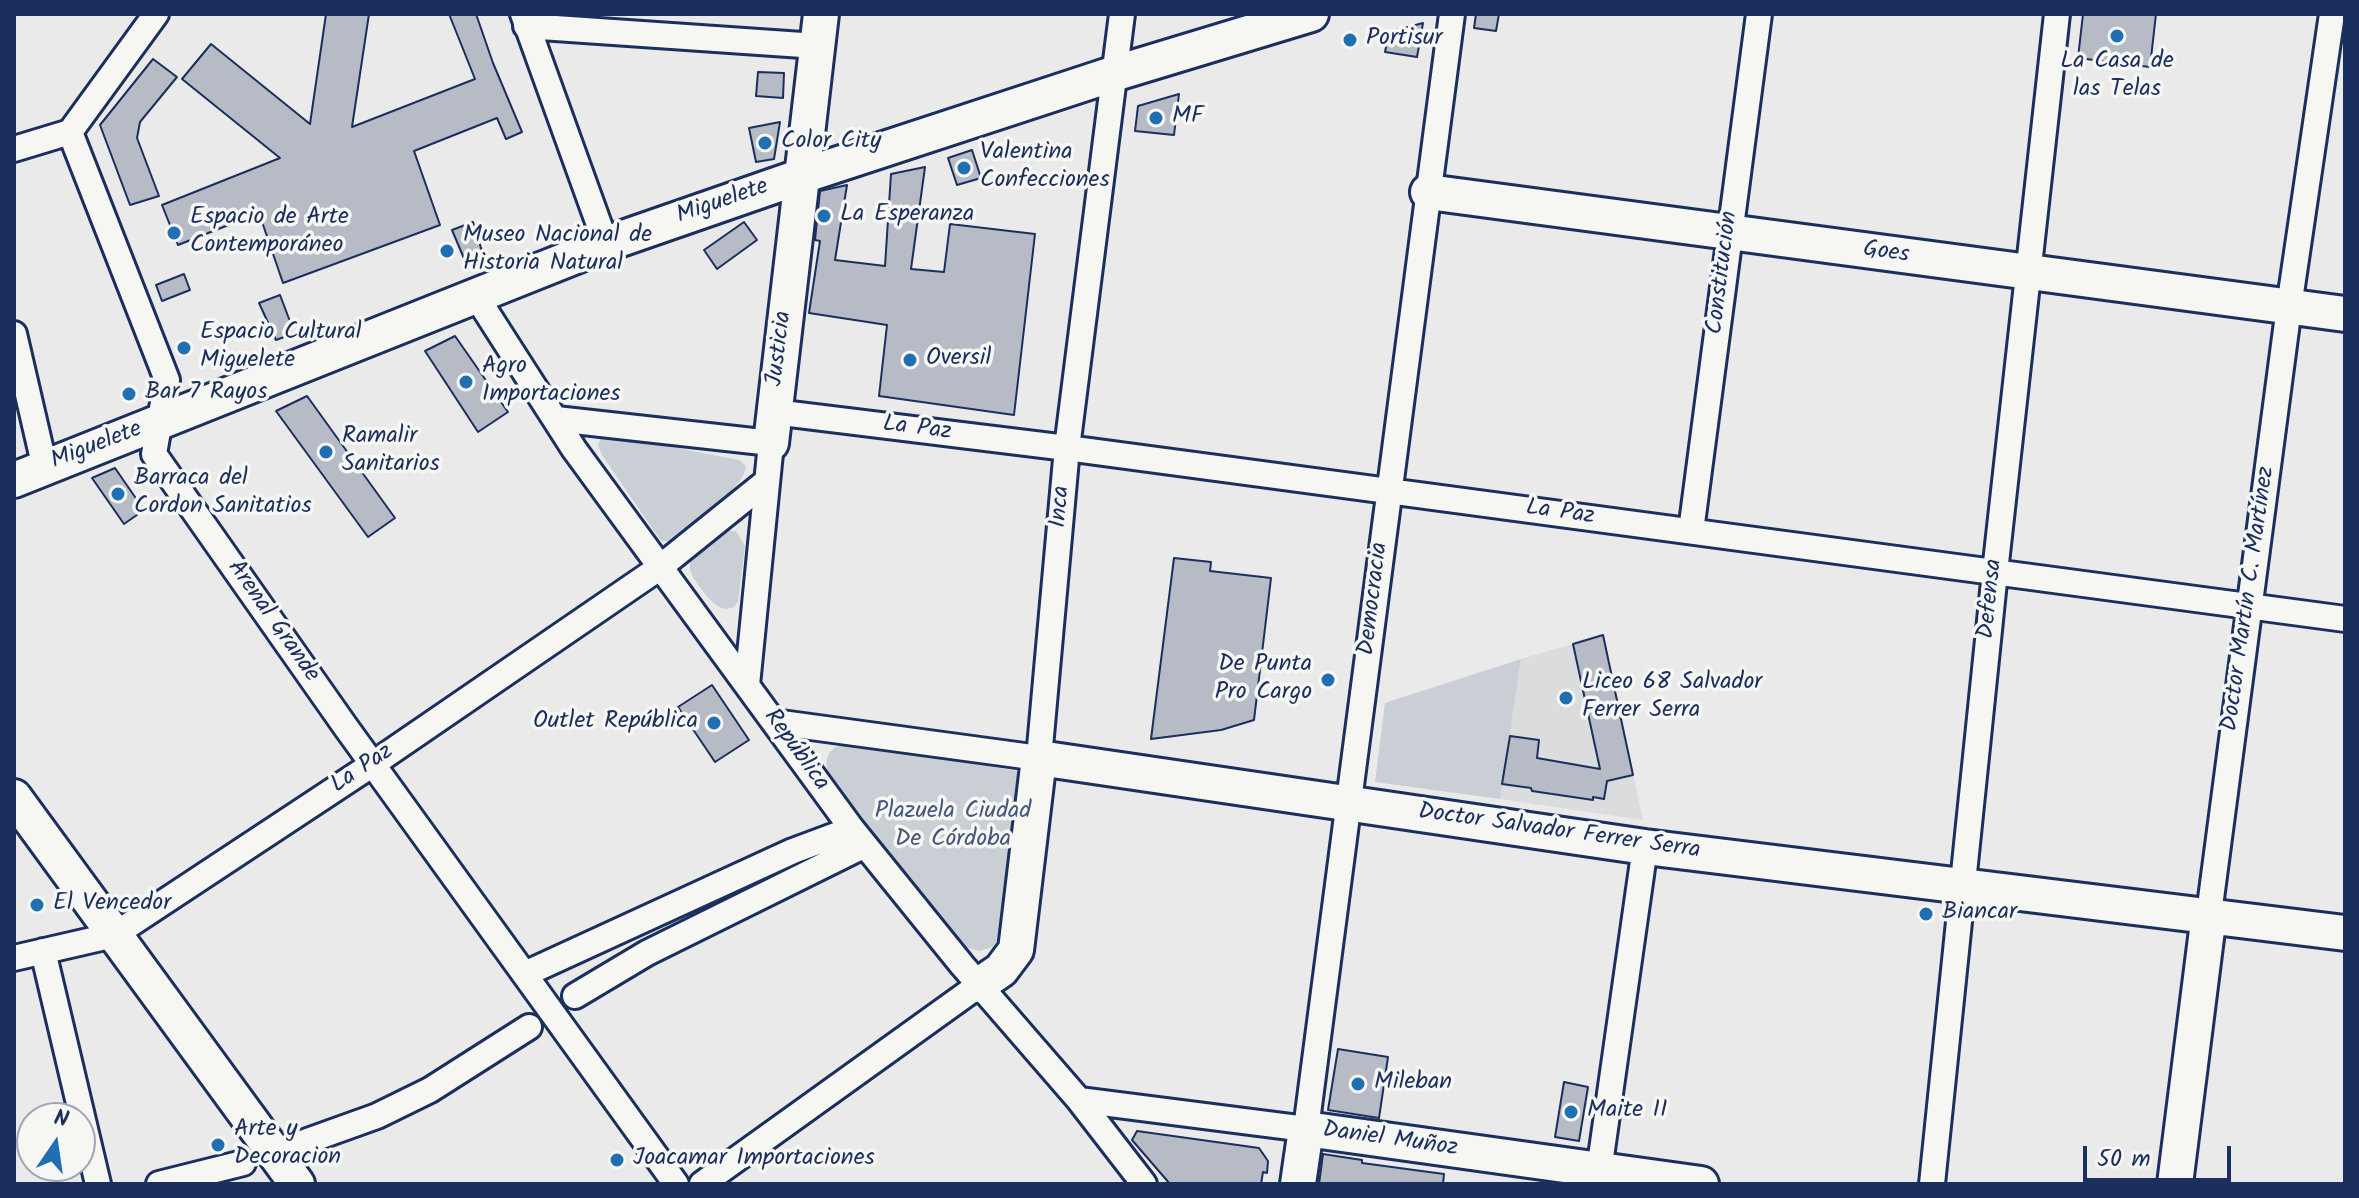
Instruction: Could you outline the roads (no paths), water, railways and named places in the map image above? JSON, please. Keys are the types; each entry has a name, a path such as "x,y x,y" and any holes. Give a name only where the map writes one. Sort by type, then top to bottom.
{"street":[{"path":"14,149 70,132 156,14"},
{"name":"Inca","path":"979,985 1001,970 1016,950 1039,758 1067,448 1122,14"},
{"name":"Miguelete","path":"29,474 606,244 1113,74 1311,14"},
{"name":"Democracia","path":"1298,1184 1452,14"},
{"name":"Constitución","path":"1691,531 1759,14"},
{"name":"Defensa","path":"1932,1184 2027,272 2057,14"},
{"name":"Doctor Martín C. Martínez","path":"2175,1184 2248,606 2332,14"},
{"path":"606,244 524,20 819,30"},
{"name":"Justicia","path":"747,685 772,427 819,30"},
{"name":"Arenal Grande","path":"70,132 167,380 154,454 676,1184"},
{"name":"Goes","path":"1428,192 2345,314"},
{"name":"República","path":"476,296 659,568 859,837 979,985 1079,1100 1144,1184"},
{"path":"14,334 29,474"},
{"name":"La Paz","path":"556,419 772,427 1067,448 2345,619"},
{"name":"La Paz","path":"14,958 114,935 373,764 659,568 767,481"},
{"name":"Doctor Salvador Ferrer Serra","path":"774,722 1645,847 2345,933"},
{"path":"14,797 297,1184"},
{"path":"525,974 753,869 859,837"},
{"path":"575,996 859,837"},
{"path":"1599,1171 1645,847"},
{"path":"43,951 98,1184"},
{"path":"702,1184 979,985"},
{"path":"299,1144 377,1116 430,1090 529,1027"},
{"name":"Daniel Muñoz","path":"1079,1100 1701,1184"},
{"path":"159,1184 243,1163"}],"place":[{"name":"La Casa de las Telas","path":"2117,36"},
{"name":"Portisur","path":"1350,40"},
{"name":"MF","path":"1156,118"},
{"name":"Color City","path":"765,143"},
{"name":"Valentina Confecciones","path":"964,168"},
{"name":"La Esperanza","path":"824,216"},
{"name":"Espacio de Arte Contemporáneo","path":"174,233"},
{"name":"Museo Nacional de Historia Natural","path":"447,251"},
{"name":"Espacio Cultural Miguelete","path":"184,348"},
{"name":"Oversil","path":"910,360"},
{"name":"Agro Importaciones","path":"466,382"},
{"name":"Bar 7 Rayos","path":"129,394"},
{"name":"Ramalir Sanitarios","path":"326,452"},
{"name":"Barraca del Cordon Sanitatios","path":"118,494"},
{"name":"De Punta Pro Cargo","path":"1328,680"},
{"name":"Liceo 68 Salvador Ferrer Serra","path":"1566,698"},
{"name":"Outlet República","path":"714,723"},
{"name":"El Vencedor","path":"37,905"},
{"name":"Biancar","path":"1926,914"},
{"name":"Mileban","path":"1358,1084"},
{"name":"Maite II","path":"1571,1112"},
{"name":"Arte y Decoracion","path":"218,1145"},
{"name":"Joacamar Importaciones","path":"617,1160"}],"park label":[{"name":"Plazuela Ciudad De Córdoba","path":"953,827"}]}
